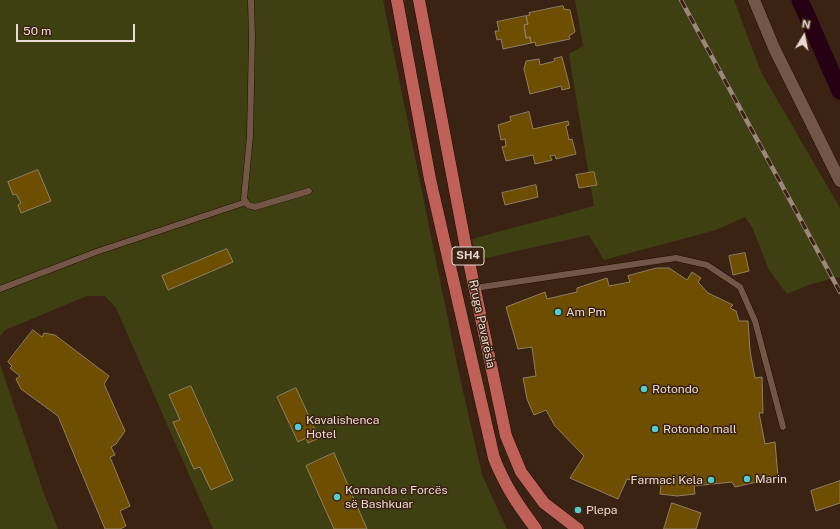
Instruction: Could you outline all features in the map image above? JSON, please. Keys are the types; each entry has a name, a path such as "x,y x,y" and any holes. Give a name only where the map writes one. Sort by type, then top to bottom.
{"main road":[{"name":"Rruga Pavarësia","path":"397,0 430,179 494,458 513,500 536,529"},
{"name":"Rruga Pavarësia","path":"419,0 475,288 506,436 521,472 544,503 578,529"}],"street":[{"path":"754,0 774,48 840,181"}],"lane":[{"path":"251,0 252,88 250,136 244,188 246,202 251,207 255,207 309,191"},
{"path":"0,289 96,252 246,202"},
{"path":"475,288 676,258 707,265 740,287 755,321 783,427"}],"shaded area":[{"path":"0,0 383,0 458,369 482,475 507,529 213,529 116,308 105,296 87,296 5,330 0,336"},
{"path":"575,0 734,0 761,72 840,208 840,278 811,284 787,294 769,270 752,227 745,217 716,230 604,260 589,235 477,260 472,239 594,206 569,54 583,46"},
{"path":"0,364 43,491 58,529 0,529"}],"building":[{"path":"563,6 564,9 570,10 575,32 569,36 570,39 536,46 535,42 531,43 530,37 526,38 524,25 528,24 526,16 530,15 529,13"},
{"path":"526,16 528,24 524,25 526,38 530,37 531,43 503,49 501,39 497,40 495,31 499,31 497,22"},
{"path":"562,57 570,88 562,90 561,86 530,94 524,69 526,61 539,59 540,65 555,61 554,59"},
{"path":"529,112 533,129 568,121 569,125 566,126 569,140 572,139 576,154 556,159 555,155 550,156 552,160 535,164 533,155 506,161 502,147 506,146 505,139 501,140 498,125 511,121 510,117"},
{"path":"38,170 51,201 21,213 18,205 21,203 16,194 13,195 8,182"},
{"path":"594,172 597,185 579,188 576,175"},
{"path":"536,185 538,197 505,205 502,193"},
{"path":"227,249 233,262 168,290 162,276"},
{"path":"745,253 749,271 733,275 729,256"},
{"name":"Rotondo","path":"657,268 669,268 687,280 692,272 701,278 698,282 708,293 733,305 730,308 736,311 739,321 748,321 750,351 755,378 762,377 763,413 759,413 765,444 775,442 778,477 735,487 732,482 694,486 695,494 677,496 660,494 661,485 627,479 618,499 570,478 584,456 555,426 546,410 534,415 527,399 523,378 536,376 532,347 518,349 506,307 545,292 547,299 577,292 577,288 607,278 609,286 630,282 628,276"},
{"path":"33,330 42,337 44,333 55,335 109,376 104,384 125,431 116,444 111,447 115,455 110,457 130,506 120,511 126,526 120,529 105,529 58,416 21,389 16,379 20,376 10,368 12,366 8,362"},
{"path":"191,386 233,480 211,490 200,467 194,469 173,422 180,420 169,395"},
{"path":"296,388 319,438 308,443 306,438 298,442 277,397"},
{"name":"Komanda e Forcës së Bashkuar","path":"334,453 367,529 334,529 306,466"},
{"path":"840,481 840,503 816,511 811,491"},
{"path":"672,503 701,513 696,529 664,529"}],"waterway":[{"path":"800,0 840,91"}],"railway":[{"path":"681,0 840,292"}],"place":[{"name":"Am Pm","path":"558,312"},
{"name":"Rotondo","path":"644,389"},
{"name":"Kavalishenca Hotel","path":"298,427"},
{"name":"Rotondo mall","path":"655,429"},
{"name":"Marin","path":"747,479"},
{"name":"Farmaci Kela","path":"711,480"},
{"name":"Komanda e Forcës së Bashkuar","path":"337,497"},
{"name":"Plepa","path":"578,510"}]}
